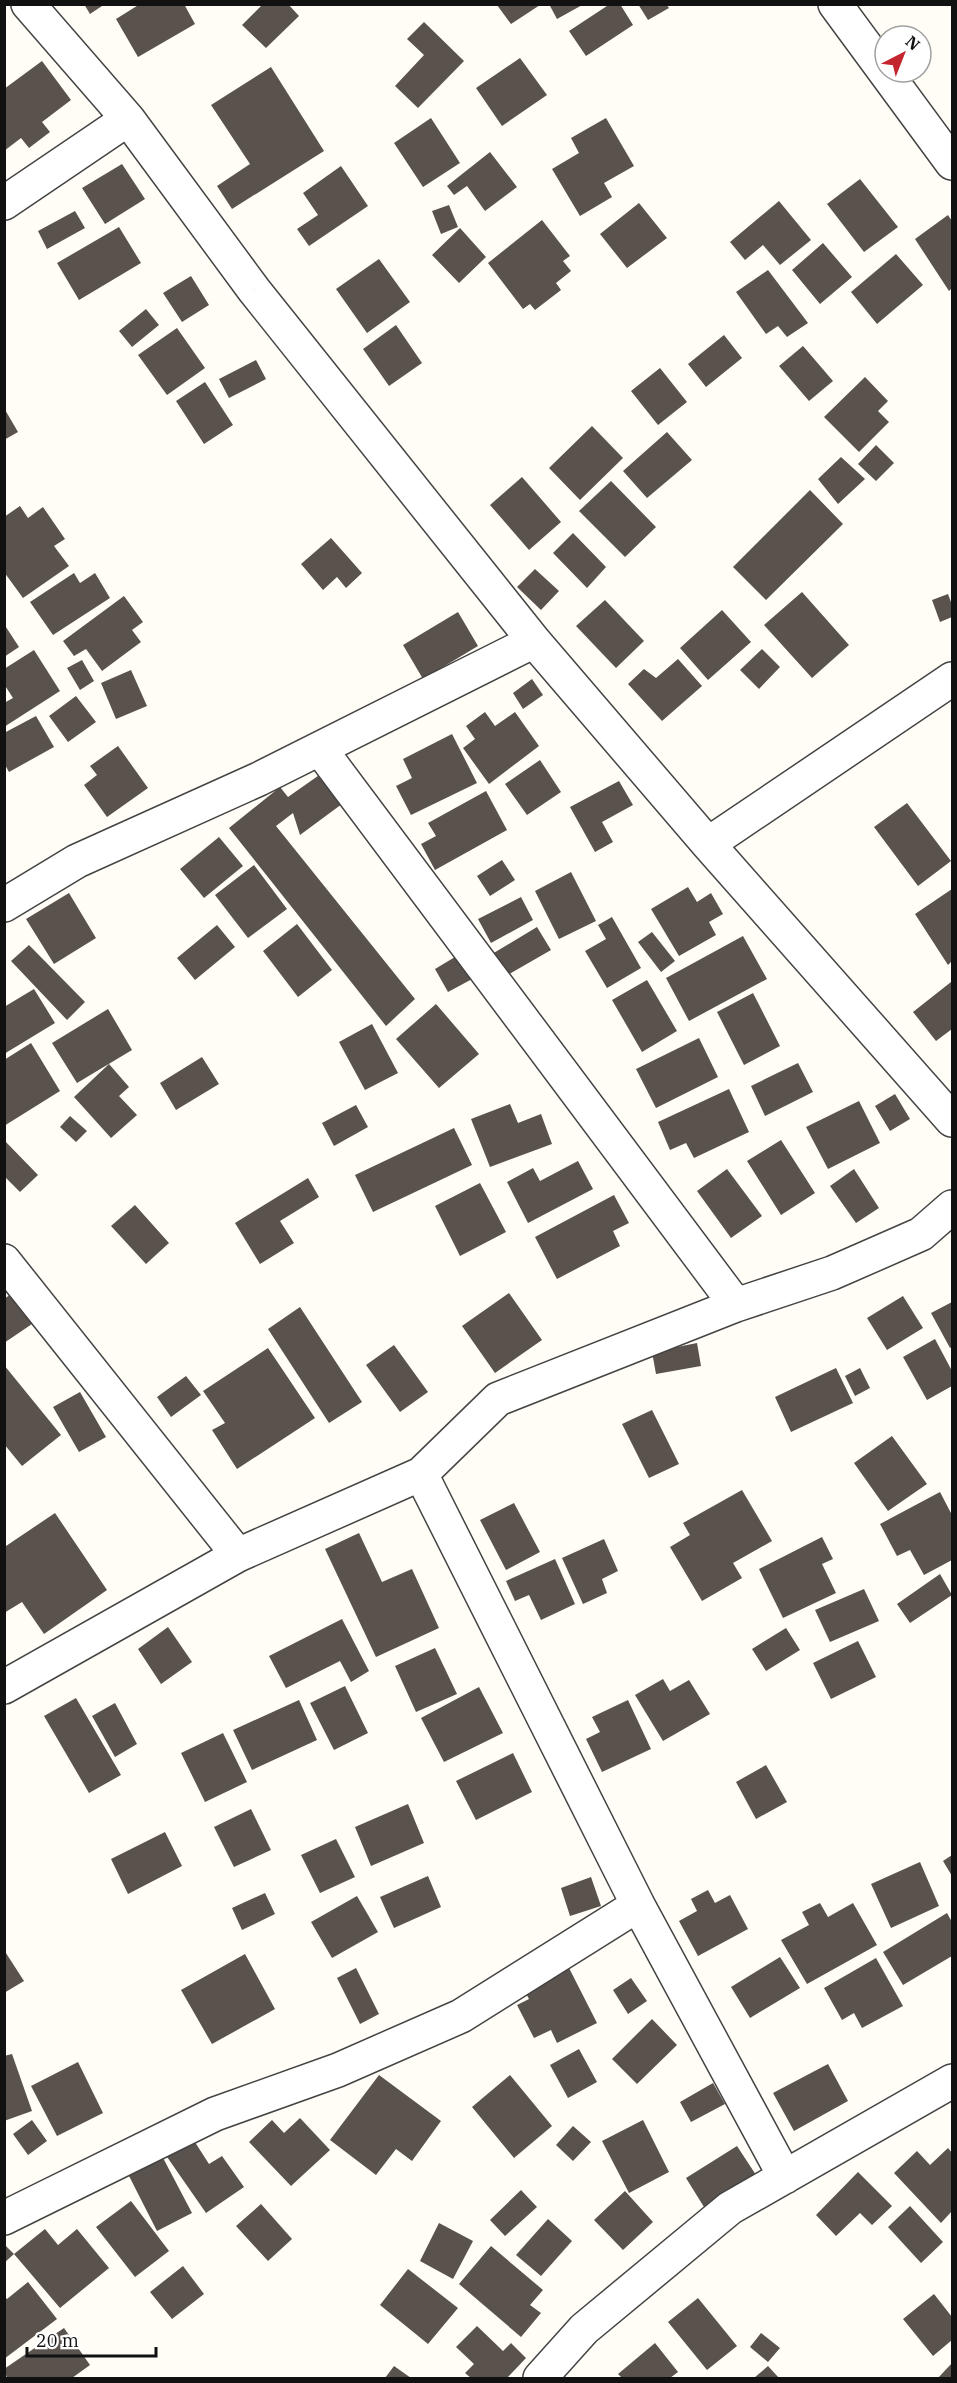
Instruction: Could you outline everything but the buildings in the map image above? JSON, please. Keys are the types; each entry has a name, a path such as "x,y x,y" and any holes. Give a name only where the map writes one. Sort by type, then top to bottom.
{"street":[{"path":"28,4 128,119 255,290 534,641 708,844 952,1120"},
{"path":"835,4 952,163"},
{"path":"4,203 128,119"},
{"path":"4,905 77,861 189,812 320,749 534,641"},
{"path":"708,844 952,679"},
{"path":"320,749 736,1305"},
{"path":"4,1687 238,1555 421,1473 498,1400 736,1305 832,1273 921,1234 952,1207"},
{"path":"4,1261 238,1555"},
{"path":"421,1473 639,1905 785,2177"},
{"path":"4,2218 215,2114 338,2070 461,2016 639,1905"},
{"path":"540,2379 584,2329 730,2208 952,2081"}]}
